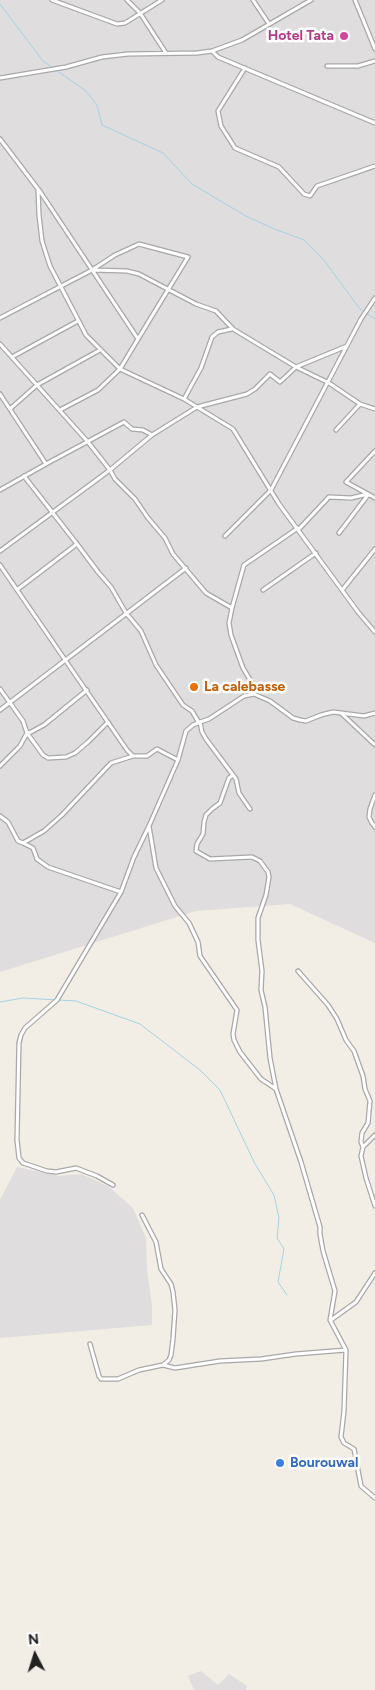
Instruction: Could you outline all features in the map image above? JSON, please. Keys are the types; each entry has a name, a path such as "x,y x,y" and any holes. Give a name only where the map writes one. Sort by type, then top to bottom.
{"street":[{"path":"52,0 117,24 125,23 162,0"},
{"path":"127,0 140,13 167,53"},
{"path":"253,0 269,24"},
{"path":"0,78 58,69 102,57 212,51 242,40 311,0"},
{"path":"355,0 375,50"},
{"path":"212,51 218,57 375,123"},
{"path":"328,66 358,66 375,61"},
{"path":"245,68 218,111 221,126 234,148 279,167 304,194 310,196 317,186 375,166"},
{"path":"0,139 38,189 138,339"},
{"path":"38,189 38,215 42,241 50,266 86,335 120,370 184,399 233,429 279,504 358,612 374,630"},
{"path":"0,318 92,270 115,255 140,244 188,257 120,370 98,390 60,410"},
{"path":"92,270 127,271 138,274 154,284 169,289 196,304 216,312 232,329 296,367 329,383 360,404 375,409"},
{"path":"225,536 271,490 361,319 375,298"},
{"path":"12,358 78,321"},
{"path":"184,399 201,368 212,338 218,332 232,329"},
{"path":"0,344 88,442 110,470 115,480 135,499 165,538 173,554 206,593 232,608"},
{"path":"0,551 110,470 152,435 198,407 247,394 270,374 280,382 296,367 348,346"},
{"path":"10,409 37,385 100,350"},
{"path":"0,394 46,464"},
{"path":"336,430 360,404"},
{"path":"0,490 124,422 132,429 143,430 152,435"},
{"path":"375,452 346,482 375,498"},
{"path":"24,476 98,572 112,587 126,613 142,631 156,664 183,705 192,711 206,739 233,775 239,787 239,793 250,809"},
{"path":"254,694 255,688 244,668 231,635 229,623 244,565 298,528 329,497 351,498 368,494"},
{"path":"339,533 368,494"},
{"path":"18,589 77,544"},
{"path":"343,589 375,549"},
{"path":"263,590 316,553"},
{"path":"0,565 133,756"},
{"path":"0,710 186,568"},
{"path":"0,689 23,721 27,732 43,755 48,758 66,757 75,753 108,722"},
{"path":"27,732 31,732 44,725 87,690"},
{"path":"113,1185 76,1168 56,1172 22,1163 19,1158 17,1140 18,1043 25,1028 57,1000 121,892 134,857 178,760 186,731 193,725 209,719 244,696 254,694 270,701 293,718 306,721 321,715 340,712 364,716 375,713"},
{"path":"340,712 375,745"},
{"path":"0,766 20,746 27,732"},
{"path":"23,843 44,831 62,815 111,763 133,756 147,756 157,749 178,760"},
{"path":"233,775 228,778 220,803 206,815 203,834 197,844 196,851 210,859 252,857 260,861 268,872 266,895 258,918 258,940 262,971 261,990 265,1008 270,1058 276,1089 301,1162 320,1227 323,1251 335,1291 330,1320 346,1350 344,1411 341,1437 344,1442 354,1449 361,1486 375,1498"},
{"path":"375,795 370,809 370,817 375,827"},
{"path":"1,818 8,822 18,841 33,848 37,859 48,867 121,892"},
{"path":"149,826 156,868 165,888 175,906 189,923 198,942 200,956 236,1010 234,1040 240,1052 261,1079 276,1089"},
{"path":"298,972 317,991 332,1012 344,1032 346,1040 354,1051 370,1101 368,1123 362,1133 361,1142 364,1147"},
{"path":"375,1135 364,1147 362,1156 366,1178 375,1206"},
{"path":"142,1215 156,1242 161,1269 171,1284 173,1292 175,1310 171,1355 169,1360 163,1365"},
{"path":"330,1320 356,1302 375,1273"},
{"path":"90,1344 98,1372 102,1378 118,1379 139,1370 163,1365 175,1368 220,1361 262,1359 346,1350"}],"shaded area":[{"path":"0,0 375,0 375,943 290,904 196,911 0,972"},
{"path":"17,1167 59,1176 81,1174 108,1186 133,1208 146,1238 152,1325 0,1338 0,1200"},
{"path":"201,1671 218,1685 229,1674 247,1686 246,1690 194,1690 188,1676"}],"waterway":[{"path":"0,4 43,61 86,91 97,105 102,125 163,153 192,184 246,216 304,240 323,259 360,309 375,319"},
{"path":"0,1002 23,998 76,1001 140,1024 200,1070 220,1090 255,1164 274,1195 279,1218 277,1238 284,1249 278,1282 287,1295"}],"place":[{"name":"Hotel Tata","path":"344,36"},
{"name":"La calebasse","path":"194,687"},
{"name":"Bourouwal","path":"280,1463"}]}
